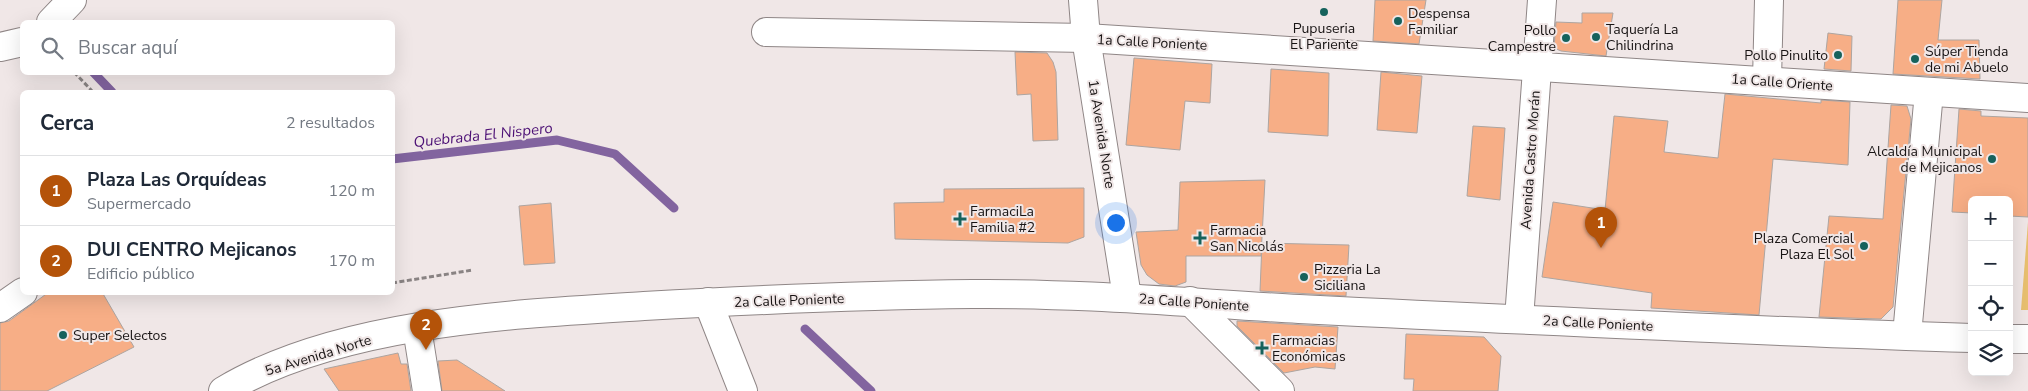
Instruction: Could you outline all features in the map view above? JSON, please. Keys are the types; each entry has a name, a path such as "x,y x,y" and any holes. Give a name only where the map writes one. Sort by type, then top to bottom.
{"main road":[{"path":"52,20 72,0"},
{"name":"1a Avenida Norte","path":"1083,0 1086,38 1128,297"},
{"name":"Avenida Castro Morán","path":"1519,319 1542,0"},
{"path":"1767,80 1769,0"},
{"name":"1a Calle Poniente","path":"766,32 1086,38 1537,65"},
{"path":"0,47 20,42"},
{"name":"1a Calle Oriente","path":"1537,65 2028,98"},
{"path":"1907,335 1929,92"},
{"path":"0,308 20,293"},
{"name":"2a Calle Poniente","path":"417,328 522,314 708,302 974,294 1128,297 1297,309 1519,319 1787,325 1968,338"},
{"path":"1190,301 1280,391"},
{"path":"708,302 743,391"},
{"path":"417,328 426,391"},
{"name":"5a Avenida Norte","path":"222,391 270,368 318,351 417,328"},
{"path":"2013,339 2028,339"}],"path":[{"path":"77,75 91,90"},
{"path":"395,283 473,270"}],"shaded area":[{"path":"2028,222 2028,310 2021,310"}],"building":[{"name":"Despensa Familiar","path":"1375,0 1426,0 1419,44 1373,41"},
{"name":"Súper Tienda de mi Abuelo","path":"1898,0 1942,0 1938,40 1979,40 1980,79 1893,74"},
{"name":"Taquería La Chilindrina","path":"1582,13 1613,13 1606,56 1561,51 1554,48 1556,22 1582,23"},
{"name":"Pollo Pinulito","path":"1828,33 1852,36 1851,71 1824,69"},
{"path":"1015,52 1047,53 1053,62 1056,72 1058,140 1033,141 1031,94 1017,95"},
{"path":"1134,58 1212,64 1210,103 1185,101 1180,150 1126,145"},
{"path":"1271,69 1329,73 1328,136 1268,132"},
{"path":"1381,72 1422,76 1417,133 1377,130"},
{"path":"1725,94 1821,103 1821,100 1850,102 1848,165 1773,159 1759,315 1651,308 1652,293 1542,277 1553,202 1605,210 1614,116 1668,121 1664,152 1718,158"},
{"path":"1891,105 1907,106 1911,119 1893,307 1881,319 1819,317 1829,216 1883,219"},
{"name":"Alcaldía Municipal de Mejicanos","path":"1959,109 1981,111 1981,116 2028,118 2028,217 2013,216 2013,196 1968,196 1968,213 1952,212"},
{"path":"1473,126 1505,128 1500,200 1467,196"},
{"name":"Farmacia San Nicolás","path":"1265,180 1261,256 1186,256 1186,282 1175,286 1159,284 1147,275 1141,265 1136,232 1178,230 1180,182"},
{"path":"1084,188 1084,237 1068,243 895,239 894,203 944,202 944,189"},
{"path":"551,203 555,263 524,265 519,206"},
{"name":"Pizzeria La Siciliana","path":"1262,243 1349,245 1346,296 1260,291"},
{"name":"Super Selectos","path":"45,295 104,295 134,347 47,391 0,391 0,323 9,321"},
{"path":"1237,321 1338,327 1335,369 1315,367 1284,373 1237,326"},
{"path":"1406,334 1484,337 1501,356 1498,391 1413,391 1414,379 1404,379"},
{"path":"398,353 401,364 407,364 411,391 339,391 324,369"},
{"path":"457,360 505,391 442,391 438,361"}],"waterway":[{"name":"Quebrada El Nispero","path":"96,75 110,90"},
{"name":"Quebrada El Nispero","path":"395,159 557,140 615,154 674,208"},
{"name":"Quebrada El Nispero","path":"805,329 871,391"}],"place":[{"name":"Pupuseria El Pariente","path":"1324,12"},
{"name":"Despensa Familiar","path":"1398,21"},
{"name":"Taquería La Chilindrina","path":"1596,37"},
{"name":"Pollo Campestre","path":"1566,38"},
{"name":"Pollo Pinulito","path":"1838,55"},
{"name":"Súper Tienda de mi Abuelo","path":"1915,59"},
{"name":"Alcaldía Municipal de Mejicanos","path":"1992,159"},
{"name":"FarmaciLa Familia #2","path":"960,219"},
{"name":"Farmacia San Nicolás","path":"1200,238"},
{"name":"Plaza Comercial Plaza El Sol","path":"1864,246"},
{"name":"Plaza Las Orquídeas","path":"1601,248"},
{"name":"Pizzeria La Siciliana","path":"1304,277"},
{"name":"Super Selectos","path":"63,335"},
{"name":"Farmacias Económicas","path":"1262,348"},
{"name":"DUI CENTRO Mejicanos","path":"426,350"}]}
